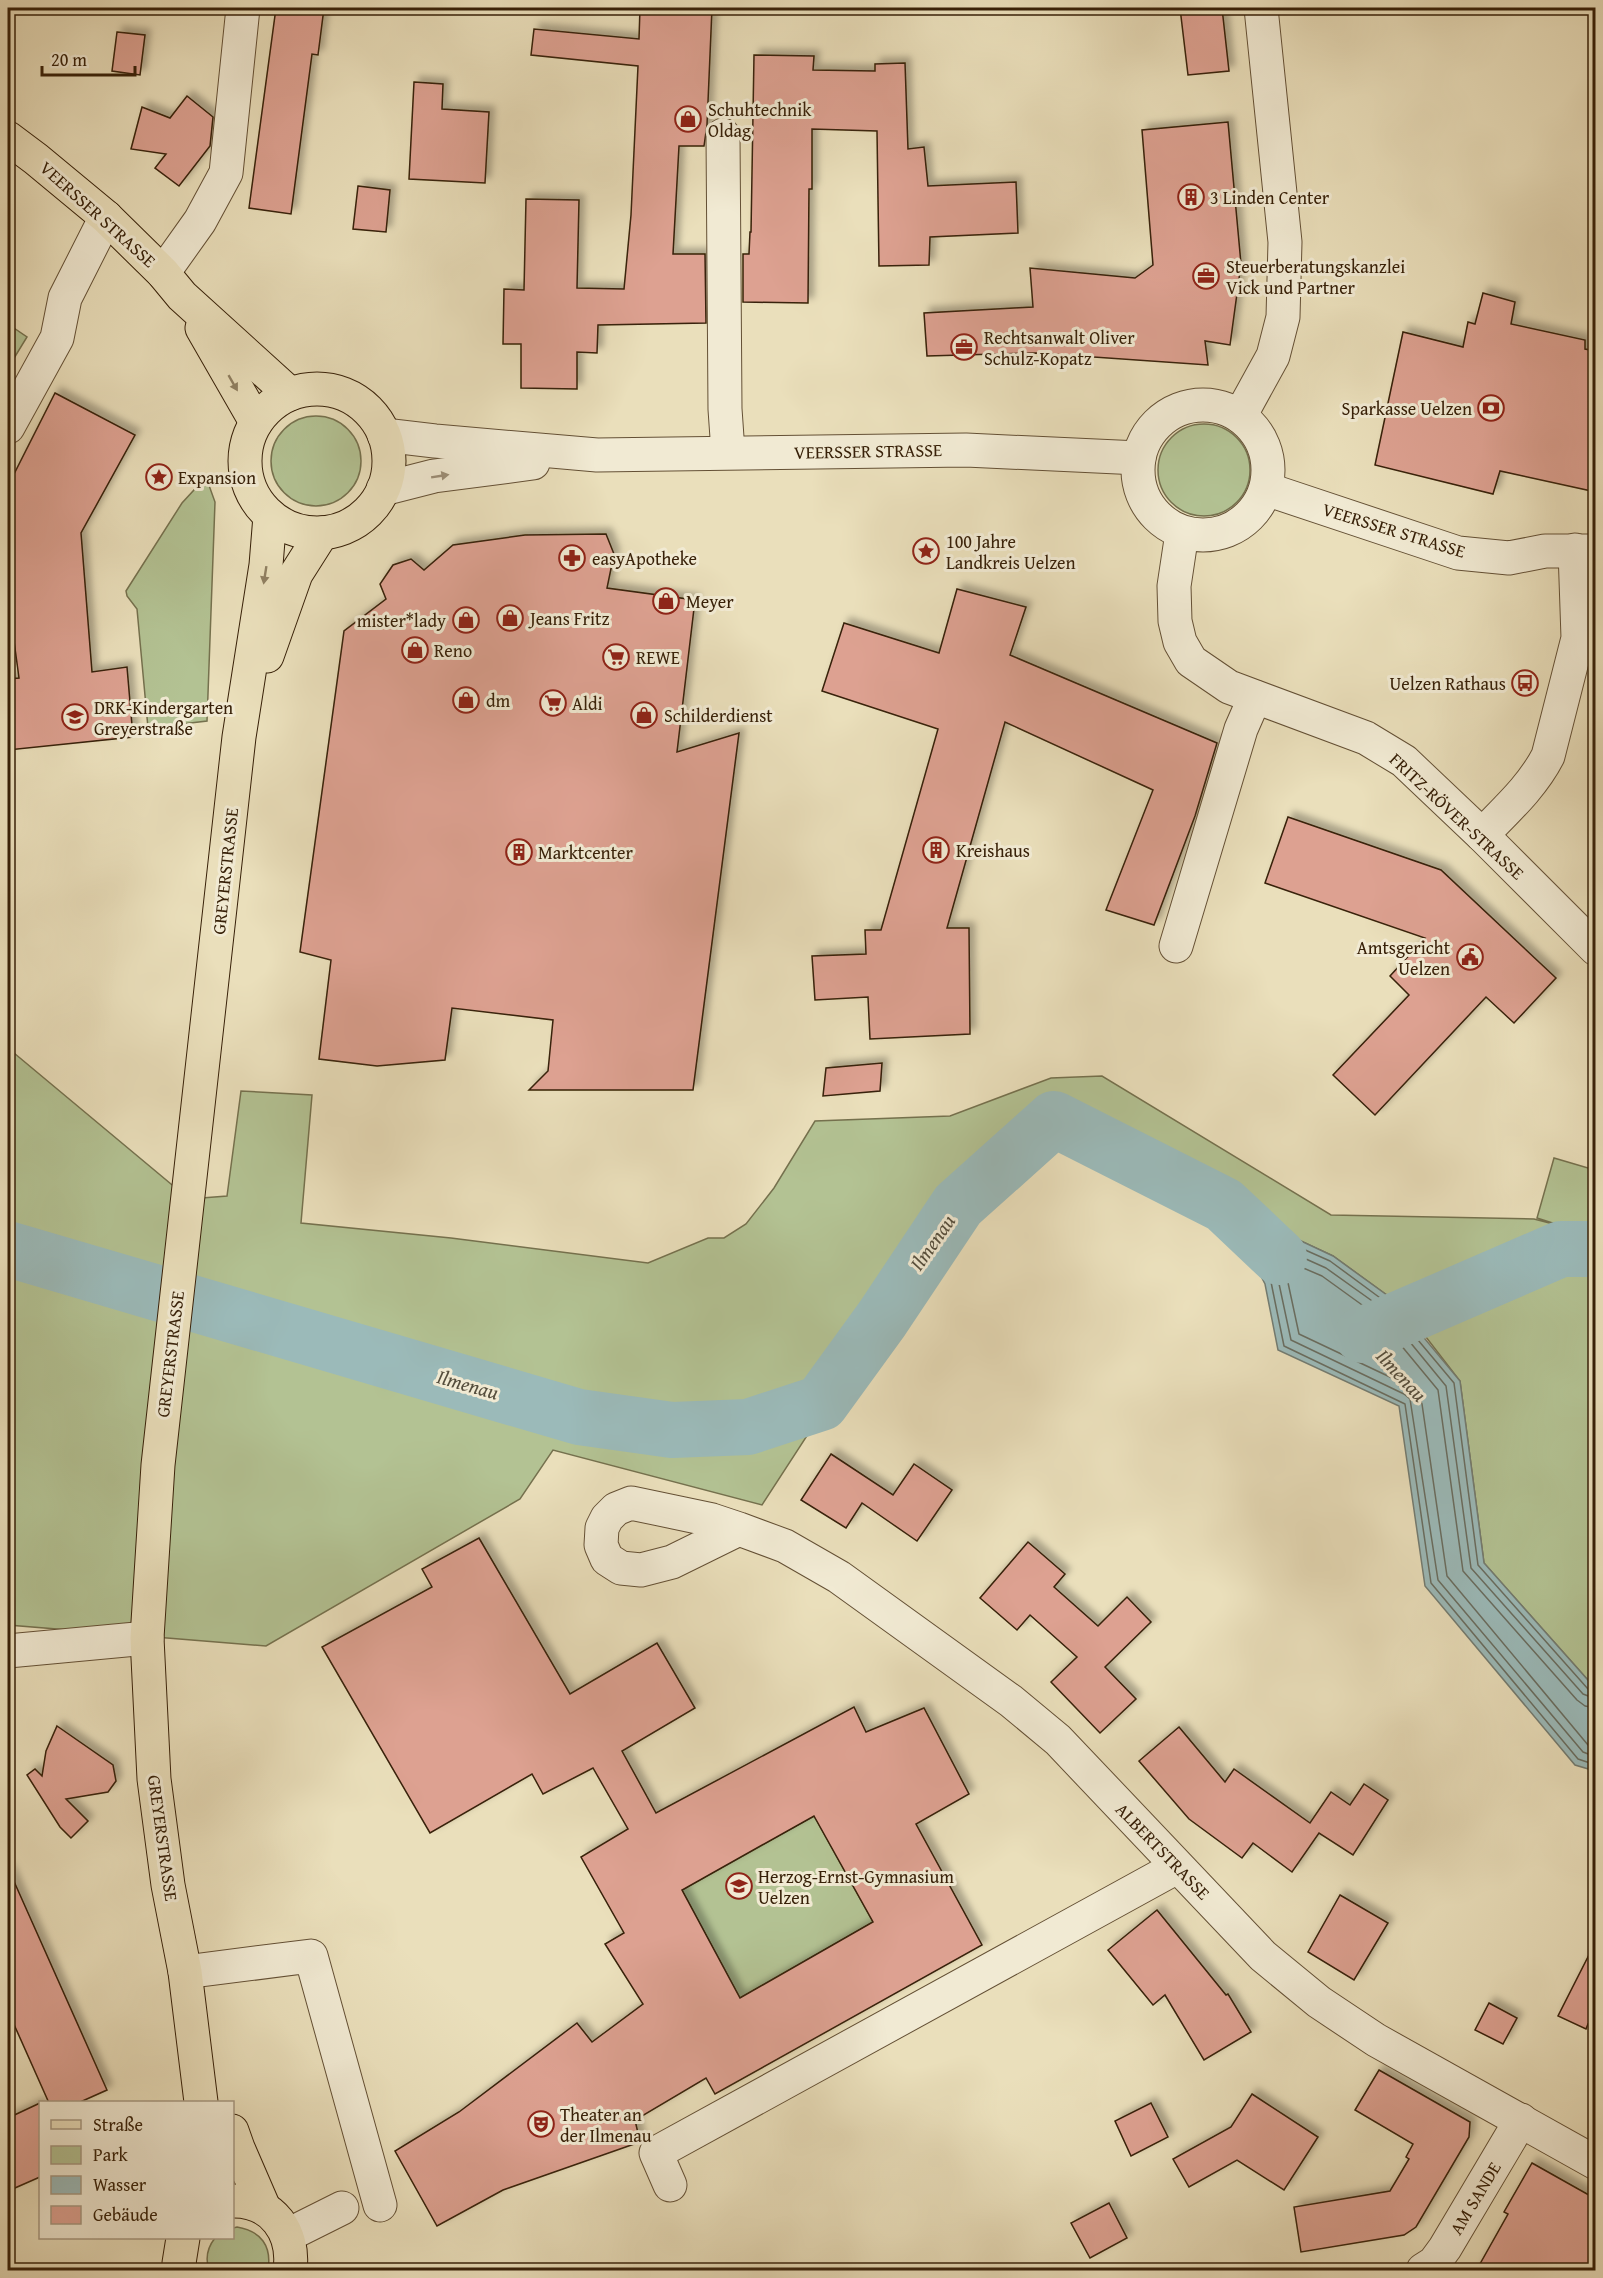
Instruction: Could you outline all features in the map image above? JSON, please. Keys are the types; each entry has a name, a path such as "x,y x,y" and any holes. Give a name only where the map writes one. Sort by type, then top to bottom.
{"main road":[{"name":"VEERSSER STRASSE","path":"8,138 106,217 172,284 290,394"},
{"name":"VEERSSER STRASSE","path":"172,284 256,422"},
{"path":"308,389 327,389 345,395 362,405 375,418 384,435 388,453 388,472 383,489 373,506 359,520 341,529 322,533 295,529 270,516 256,501 248,482 245,461 248,441 256,422 271,405 290,394 308,389"},
{"name":"GREYERSTRASSE","path":"201,2101 185,1972 168,1885 154,1779 147,1638 158,1465 239,737 266,565 270,516"},
{"name":"GREYERSTRASSE","path":"239,737 296,574 322,533"},
{"name":"GREYERSTRASSE","path":"185,1972 223,2101"},
{"path":"234,2137 248,2205 278,2220 288,2235 292,2255 290,2271"}],"street":[{"path":"172,284 200,221 226,173 243,8"},
{"path":"1240,416 1273,356 1283,317 1285,242 1261,8"},
{"path":"723,135 725,409 728,452"},
{"path":"8,427 57,338 65,297 106,217"},
{"path":"1193,405 1225,408 1240,416 1261,440 1267,456 1266,489 1260,503 1251,515 1233,529 1212,536 1182,533 1165,524 1151,511 1142,495 1137,477 1138,458 1143,442 1152,429 1164,417 1193,405"},
{"name":"VEERSSER STRASSE","path":"384,435 597,454 966,450 1138,458"},
{"name":"VEERSSER STRASSE","path":"383,489 434,476 597,454"},
{"name":"VEERSSER STRASSE","path":"1266,489 1458,553 1509,558 1545,551 1585,551"},
{"name":"FRITZ-RÖVER-STRASSE","path":"1182,533 1174,586 1175,621 1180,642 1191,661 1229,687 1366,738 1404,761 1596,949"},
{"path":"1482,835 1516,801 1540,772 1548,756 1578,638 1585,551"},
{"path":"1176,946 1241,729 1255,697"},
{"name":"ALBERTSTRASSE","path":"739,1529 785,1546 839,1577 1011,1701 1058,1740 1263,1956 1319,2002 1376,2040 1596,2163"},
{"path":"8,1651 147,1638"},
{"path":"670,2184 656,2153 1177,1867"},
{"path":"185,1972 311,1956 380,2205"},
{"name":"AM SANDE","path":"1423,2271 1434,2263 1445,2248 1521,2120"},
{"path":"288,2235 342,2208"}],"green space":[{"path":"8,324 27,337 8,368"},
{"path":"316,416 333,419 348,429 358,444 361,461 358,478 348,493 333,503 316,506 299,503 284,493 274,478 271,461 274,444 284,429 299,419"},
{"path":"1204,424 1222,428 1236,438 1246,452 1250,470 1246,488 1236,502 1222,512 1204,516 1186,512 1172,502 1162,488 1158,470 1162,452 1172,438 1186,428"},
{"path":"206,477 215,502 207,721 148,728 137,609 126,591 182,503"},
{"path":"8,1048 189,1199 227,1196 241,1091 312,1095 301,1223 451,1238 648,1263 708,1238 724,1238 746,1224 774,1188 815,1121 950,1116 1051,1078 1102,1076 1331,1215 1534,1219 1565,1227 1537,1218 1554,1158 1595,1170 1595,1688 1484,1563 1460,1381 1409,1315 1391,1298 1333,1256 1224,1205 1054,1119 957,1205 762,1505 553,1450 520,1499 266,1646 8,1625"},
{"path":"814,1816 873,1922 740,1998 682,1890"},
{"path":"234,2228 253,2232 263,2241 268,2254 268,2270 209,2270 207,2257 212,2242 214,2239 234,2239"}],"water":[{"path":"1224,1205 1333,1256 1391,1298 1460,1381 1484,1563 1595,1688 1595,1771 1575,1765 1425,1586 1399,1406 1278,1350 1265,1284"}],"building":[{"path":"276,8 324,8 318,55 312,54 291,214 249,208"},
{"path":"640,8 712,8 704,146 679,146 673,254 705,254 706,323 598,325 597,353 577,352 577,389 521,388 521,344 503,344 504,289 524,290 526,199 579,200 577,288 624,289 631,215 638,66 531,55 534,29 639,39"},
{"path":"1180,8 1222,8 1229,71 1188,75"},
{"path":"117,32 145,35 140,75 112,71"},
{"path":"754,55 814,56 813,70 875,71 875,64 905,63 908,149 924,147 928,186 1016,182 1018,233 930,237 929,265 879,266 877,131 812,129 808,303 743,302 743,254 749,254 751,232"},
{"path":"414,82 443,84 442,109 489,112 485,183 409,179"},
{"path":"187,96 213,117 210,146 179,186 155,168 166,154 131,149 142,107 170,118"},
{"name":"3 Linden Center","path":"1228,122 1241,264 1230,345 1205,341 1208,365 1036,353 927,356 924,313 1033,307 1030,268 1135,278 1153,265 1142,130"},
{"path":"358,186 390,190 386,232 353,229"},
{"name":"Sparkasse Uelzen","path":"1483,293 1515,302 1511,324 1585,340 1585,349 1596,351 1596,492 1500,471 1493,494 1375,465 1403,332 1463,347 1468,322 1475,324"},
{"path":"55,393 135,435 81,533 92,672 127,667 133,737 8,750 8,679 19,678 8,604 8,486"},
{"name":"Marktcenter","path":"606,534 614,554 607,588 695,600 677,752 739,733 693,1090 529,1090 548,1071 553,1020 452,1008 445,1060 377,1066 319,1059 331,960 300,952 344,631 386,599 380,584 393,565 411,559 424,570 453,545 525,535"},
{"name":"Kreishaus","path":"957,589 1026,607 1010,655 1217,743 1195,816 1154,925 1106,910 1153,790 1005,722 947,928 969,928 970,1034 870,1039 868,997 815,1000 812,956 866,954 865,930 881,930 938,729 822,691 844,623 939,653"},
{"name":"Amtsgericht Uelzen","path":"1288,817 1441,870 1556,978 1514,1023 1486,997 1375,1115 1333,1075 1409,995 1390,976 1425,938 1265,883"},
{"path":"882,1063 880,1091 823,1096 826,1068"},
{"path":"831,1454 893,1495 914,1464 952,1490 917,1541 862,1503 846,1528 801,1500"},
{"path":"479,1538 570,1694 657,1643 695,1708 622,1751 656,1813 854,1707 866,1732 924,1708 969,1794 916,1824 982,1945 715,2094 706,2078 635,2120 640,2142 503,2190 437,2226 395,2151 459,2112 577,2023 592,2042 643,2004 605,1944 624,1933 581,1857 628,1829 593,1768 543,1794 532,1774 430,1833 322,1647 432,1587 422,1569","holes":["814,1816 873,1922 740,1998 682,1890"]},
{"path":"1028,1542 1065,1574 1054,1587 1098,1626 1127,1597 1151,1622 1105,1667 1136,1699 1100,1733 1051,1682 1077,1657 1030,1615 1017,1630 980,1598"},
{"path":"57,1726 113,1765 116,1781 108,1792 66,1799 88,1821 71,1838 60,1827 27,1775 35,1769 42,1776 46,1751"},
{"path":"1179,1727 1225,1782 1234,1769 1310,1823 1331,1792 1350,1805 1364,1784 1388,1800 1353,1855 1319,1833 1292,1872 1253,1843 1242,1858 1189,1819 1139,1761"},
{"path":"8,1868 107,2090 82,2101 48,2101 8,2011"},
{"path":"1340,1895 1388,1923 1354,1980 1308,1952"},
{"path":"1157,1910 1226,1995 1228,1994 1251,2032 1204,2060 1165,1995 1153,2005 1108,1950"},
{"path":"1596,1941 1596,2027 1588,2024 1586,2029 1558,2016"},
{"path":"1489,2003 1517,2018 1503,2044 1475,2030"},
{"path":"1379,2070 1470,2122 1469,2137 1416,2227 1404,2235 1301,2252 1294,2207 1390,2191 1409,2159 1406,2157 1413,2144 1355,2110"},
{"path":"1252,2094 1318,2137 1284,2190 1237,2160 1189,2187 1173,2159 1231,2127"},
{"path":"39,2103 39,2177 8,2191 8,2118"},
{"path":"1151,2103 1168,2137 1131,2156 1115,2121"},
{"path":"1532,2163 1596,2199 1596,2271 1476,2271 1508,2214 1504,2212"},
{"path":"1109,2203 1127,2238 1090,2258 1071,2223"}],"waterway":[{"name":"Ilmenau","path":"8,1249 579,1417 672,1430 748,1427 821,1403 882,1319 958,1205 1054,1119 1224,1205 1279,1257"},
{"path":"1362,1335 1561,1249 1596,1249"}],"place":[{"name":"Schuhtechnik Oldag","path":"688,119"},
{"name":"3 Linden Center","path":"1191,197"},
{"name":"Steuerberatungskanzlei Vick und Partner","path":"1206,276"},
{"name":"Rechtsanwalt Oliver Schulz-Kopatz","path":"964,347"},
{"name":"Sparkasse Uelzen","path":"1491,408"},
{"name":"Expansion","path":"159,477"},
{"name":"100 Jahre Landkreis Uelzen","path":"926,551"},
{"name":"easyApotheke","path":"572,558"},
{"name":"Meyer","path":"666,601"},
{"name":"Jeans Fritz","path":"510,618"},
{"name":"mister*lady","path":"466,620"},
{"name":"Reno","path":"415,650"},
{"name":"REWE","path":"616,657"},
{"name":"Uelzen Rathaus","path":"1525,683"},
{"name":"dm","path":"466,700"},
{"name":"Aldi","path":"553,703"},
{"name":"Schilderdienst","path":"644,715"},
{"name":"DRK-Kindergarten Greyerstraße","path":"75,717"},
{"name":"Kreishaus","path":"936,850"},
{"name":"Marktcenter","path":"519,852"},
{"name":"Amtsgericht Uelzen","path":"1470,957"},
{"name":"Herzog-Ernst-Gymnasium Uelzen","path":"739,1886"},
{"name":"Theater an der Ilmenau","path":"541,2124"}]}
